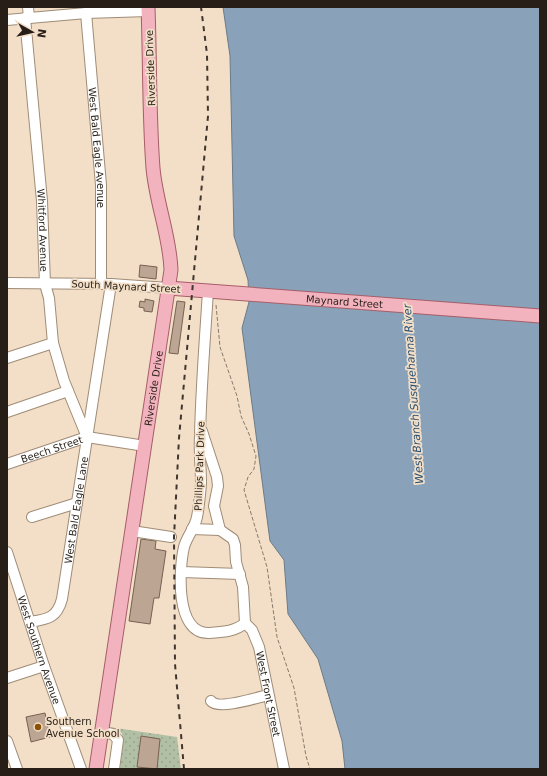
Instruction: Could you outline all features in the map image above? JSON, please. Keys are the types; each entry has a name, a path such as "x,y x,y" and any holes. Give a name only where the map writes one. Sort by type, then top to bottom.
{"main road":[{"name":"Riverside Drive","path":"96,769 168,288 170,255 153,168 148,9"},
{"name":"South Maynard Street","path":"168,288 244,293"},
{"name":"Maynard Street","path":"244,293 540,316"}],"street":[{"name":"Whitford Avenue","path":"28,7 27,18 42,201 45,284 49,298 53,343 68,391 87,437"},
{"path":"7,20 90,11 148,9"},
{"name":"West Bald Eagle Avenue","path":"90,11 106,284"},
{"name":"South Maynard Street","path":"7,282 45,284 106,284 168,288"},
{"name":"West Bald Eagle Lane","path":"30,622 53,616 60,608 87,437 106,284"},
{"name":"Phillips Park Drive","path":"208,291 200,427 201,484 198,516 192,529 179,538 183,552 183,606 186,618 194,629 203,633 238,628 245,623"},
{"path":"7,358 53,343"},
{"path":"7,412 68,391"},
{"path":"200,427 217,477 218,486 214,506 220,530"},
{"name":"Beech Street","path":"7,464 87,437 145,446"},
{"path":"32,517 77,503"},
{"path":"192,529 220,530 233,539 235,545 236,562 243,587 245,623"},
{"path":"132,531 179,538"},
{"name":"West Southern Avenue","path":"7,552 10,571 30,622 81,769"},
{"path":"182,572 240,574"},
{"name":"West Front Street","path":"245,623 252,630 258,647 284,769"},
{"path":"7,678 44,666"},
{"path":"211,701 216,705 232,704 268,695"},
{"path":"101,732 113,734 118,740 114,769"},
{"path":"7,741 17,769"}],"path":[{"path":"216,308 217,330 220,347 237,396 241,416 256,456 254,469 248,477 244,490 267,567 277,637 294,688 306,756 310,769"}],"green space":[{"path":"109,727 177,737 181,769 120,769 123,743 122,733"}],"water":[{"name":"West Branch Susquehanna River","path":"223,7 540,7 540,769 345,769 342,741 318,659 288,614 284,560 270,541 242,328 249,302 248,280 234,236 230,56"}],"building":[{"path":"140,265 157,267 156,279 139,277"},
{"path":"145,299 154,301 152,312 144,311 144,308 139,307 140,301 145,302"},
{"path":"177,301 185,302 178,354 169,353"},
{"path":"141,539 156,541 155,549 166,551 159,598 154,598 150,624 129,621"},
{"name":"Southern Avenue School","path":"45,713 50,737 31,742 26,717"},
{"path":"141,736 160,739 157,769 137,767"}],"railway":[{"path":"184,769 175,664 174,537 179,438 208,116 207,54 201,7"}],"place":[{"name":"Southern Avenue School","path":"38,727"}]}
